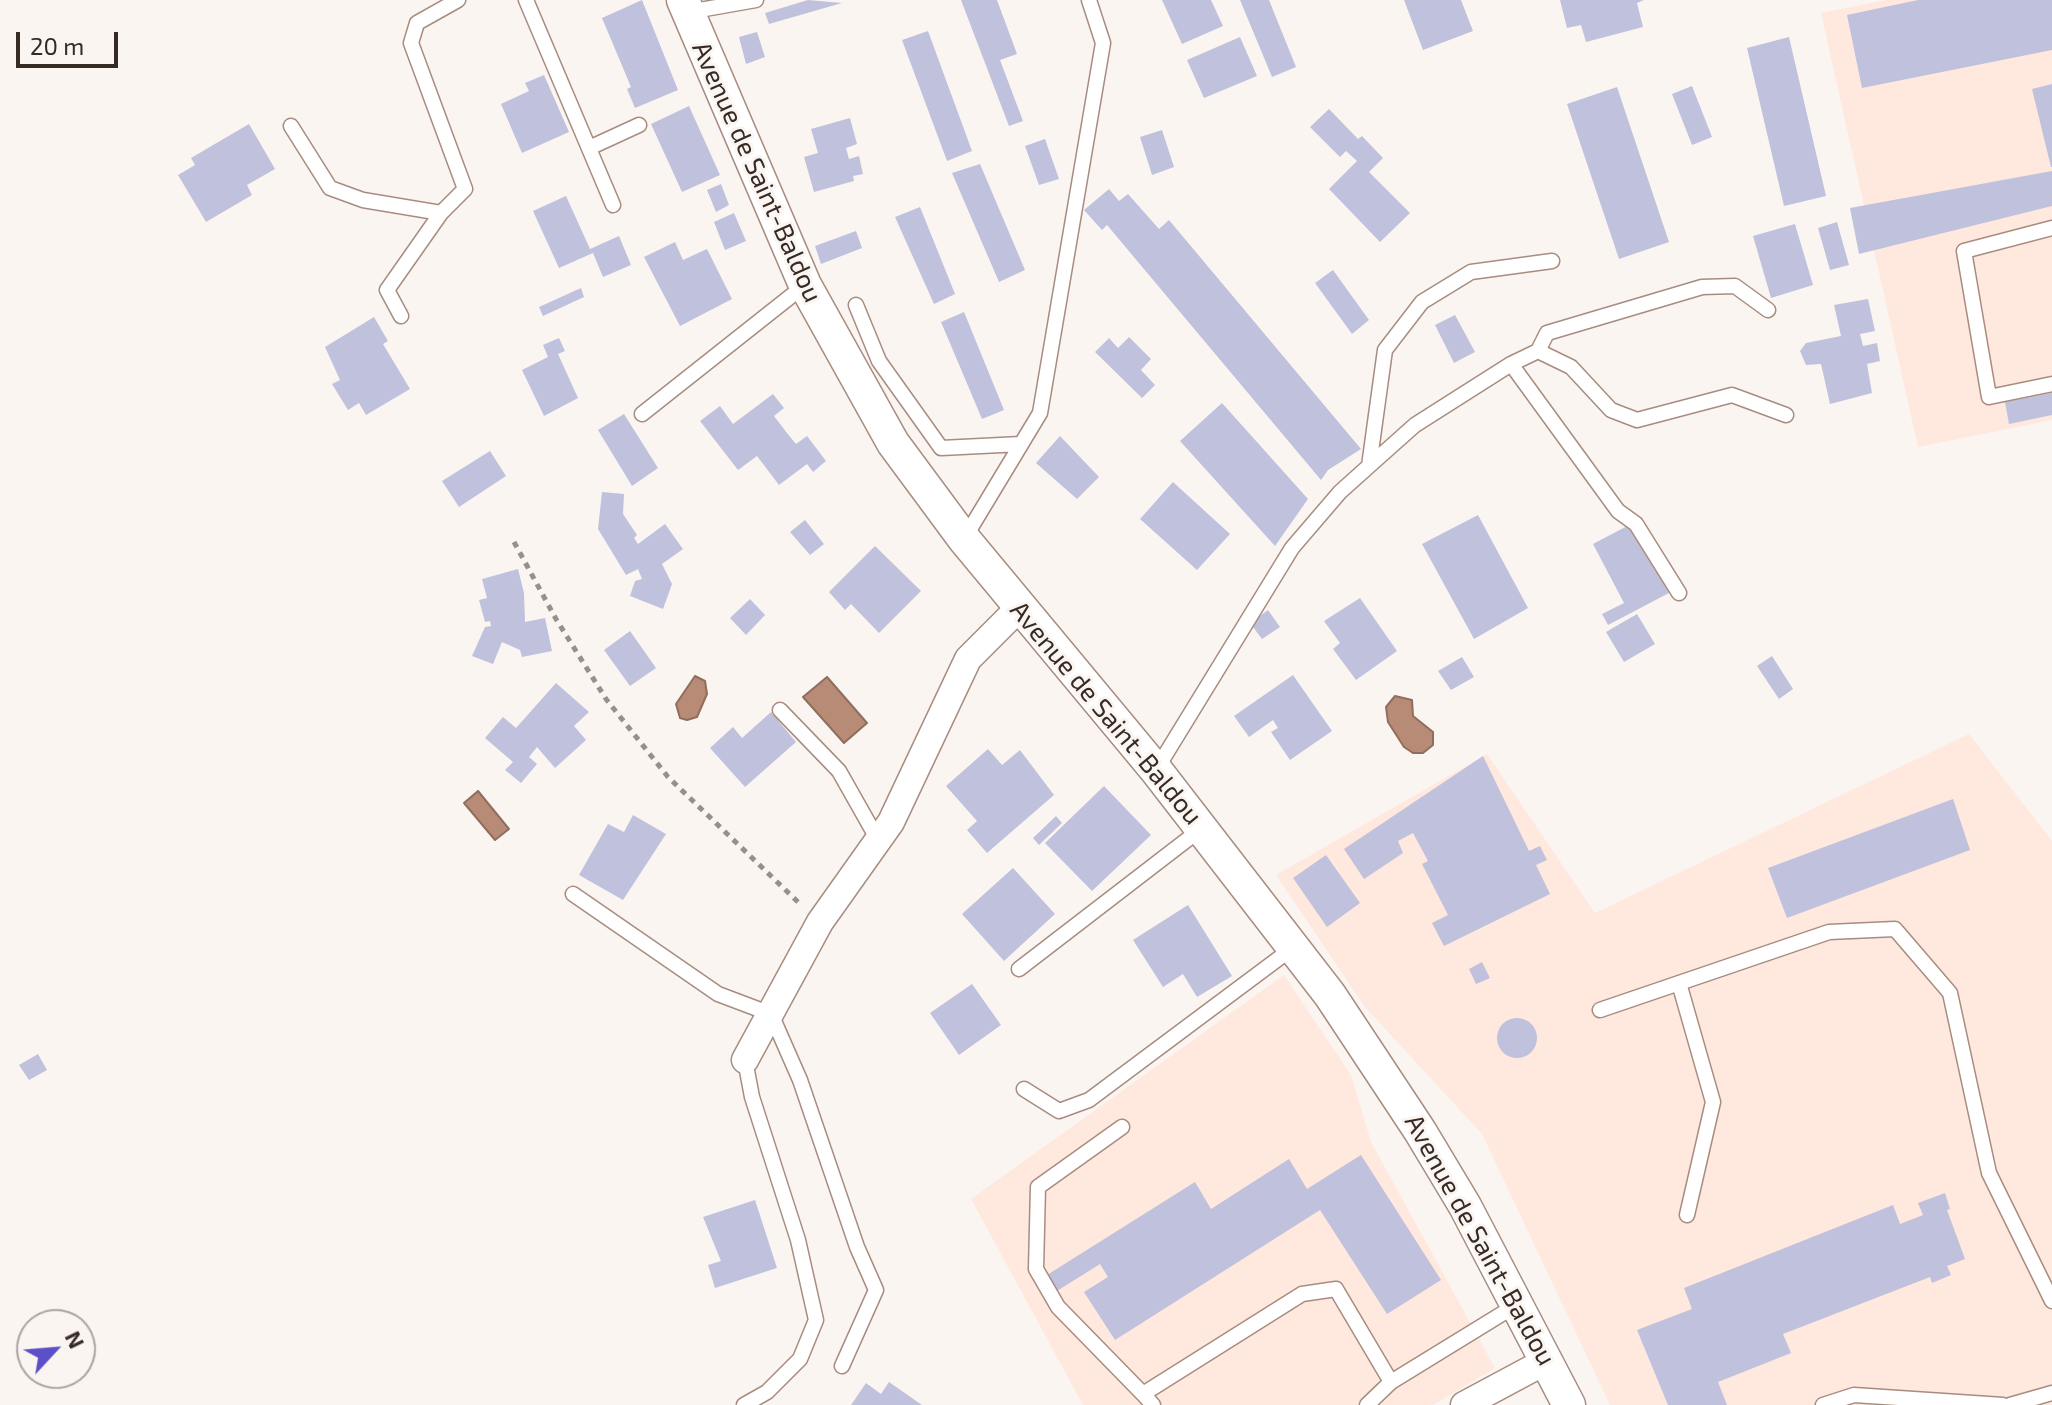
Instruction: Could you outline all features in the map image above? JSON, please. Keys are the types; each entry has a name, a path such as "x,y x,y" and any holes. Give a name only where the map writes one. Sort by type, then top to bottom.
{"street":[{"name":"Avenue de Saint-Baldou","path":"685,6 805,285 893,443 964,539 1156,770 1294,947 1420,1131 1518,1304 1569,1405"},
{"path":"745,1060 820,922 891,822 933,739 968,659 1019,608"},
{"path":"1464,1405 1548,1360"}],"lane":[{"path":"401,316 387,290 441,213 465,189 411,43 417,23 458,0"},
{"path":"526,0 613,205"},
{"path":"685,6 753,0"},
{"path":"964,539 1040,413 1103,43 1089,0"},
{"path":"589,148 639,125"},
{"path":"291,126 330,188 363,200 441,213"},
{"path":"2052,228 1964,251 1989,397 2052,384"},
{"path":"1369,466 1385,350 1422,302 1471,272 1552,261"},
{"path":"642,414 805,285"},
{"path":"1156,770 1292,548 1340,492 1415,425 1511,364 1538,351 1547,333 1702,287 1735,286 1768,310"},
{"path":"856,305 879,361 941,448 1021,444"},
{"path":"1538,351 1571,367 1611,410 1637,420 1732,395 1786,415"},
{"path":"1511,364 1618,511 1636,524 1679,593"},
{"path":"780,710 839,771 878,840"},
{"path":"1019,969 1201,828"},
{"path":"573,894 718,994 771,1014 800,1080 857,1247 876,1290 842,1366"},
{"path":"1600,1010 1829,932 1895,929 1950,993 1989,1173 2052,1301"},
{"path":"1024,1089 1059,1111 1089,1100 1294,947"},
{"path":"1679,983 1713,1102 1687,1215"},
{"path":"744,1405 767,1392 800,1359 816,1320 798,1240 752,1097 745,1060"},
{"path":"1122,1127 1038,1187 1036,1269 1058,1307 1148,1399 1302,1294 1336,1289 1391,1382"},
{"path":"1367,1405 1391,1382 1518,1304"},
{"path":"2010,1405 2052,1393"},
{"path":"1823,1405 1854,1395 2003,1405"}],"path":[{"path":"514,542 556,619 606,699 668,777 820,922"}],"shaded area":[{"path":"1886,0 2052,0 2052,420 1918,447 1821,13"},
{"path":"695,676 705,681 707,694 697,717 687,720 680,718 676,704"},
{"path":"827,677 867,723 844,743 803,697"},
{"path":"1395,696 1412,700 1413,716 1433,732 1433,745 1423,753 1413,753 1404,747 1388,722 1386,707"},
{"path":"1969,734 2052,841 2052,1405 1610,1405 1482,1134 1365,1007 1276,875 1487,754 1595,913"},
{"path":"478,791 509,829 495,840 464,803"},
{"path":"1284,975 1351,1075 1371,1142 1495,1368 1433,1405 1083,1405 971,1199"}],"building":[{"path":"642,0 678,90 635,108 627,89 631,87 602,18"},
{"path":"808,0 842,3 769,24 765,13"},
{"path":"961,0 997,0 1017,54 1000,60 1023,121 1009,126"},
{"path":"1162,0 1211,0 1223,26 1182,44"},
{"path":"1240,0 1269,0 1296,67 1272,77"},
{"path":"1404,0 1461,0 1473,31 1423,50"},
{"path":"1560,0 1644,0 1637,3 1643,27 1586,42 1581,25 1567,28"},
{"path":"1918,0 2052,0 2052,50 1862,88 1847,15"},
{"path":"928,31 972,151 947,161 902,40"},
{"path":"757,32 765,57 746,64 739,37"},
{"path":"1240,37 1257,76 1204,98 1187,60"},
{"path":"1789,37 1826,196 1784,206 1747,48"},
{"path":"544,75 569,132 522,153 501,104 529,91 525,83"},
{"path":"2052,84 2052,167 2051,167 2032,89"},
{"path":"1692,86 1712,137 1692,145 1672,94"},
{"path":"1617,87 1669,242 1619,259 1567,104"},
{"path":"689,106 720,175 682,192 651,124"},
{"path":"1329,109 1358,139 1362,136 1383,158 1369,172 1410,213 1380,242 1329,189 1357,161 1346,151 1340,157 1310,127"},
{"path":"850,118 857,144 846,148 849,159 859,156 863,174 853,176 854,181 814,192 804,157 818,153 811,129"},
{"path":"249,124 275,169 247,185 252,195 206,222 178,175 195,165 191,158"},
{"path":"1162,130 1174,167 1152,175 1140,137"},
{"path":"1045,139 1059,179 1039,185 1025,146"},
{"path":"980,164 1025,270 999,282 952,173"},
{"path":"2052,171 2052,206 1859,254 1850,208"},
{"path":"721,184 729,205 716,212 707,190"},
{"path":"1109,189 1119,201 1128,194 1159,229 1169,220 1361,449 1328,470 1321,480 1107,225 1102,230 1084,210"},
{"path":"566,196 590,249 619,236 631,265 603,277 593,253 559,268 533,211"},
{"path":"920,207 955,294 934,304 895,217"},
{"path":"734,213 746,241 725,250 714,222"},
{"path":"1837,222 1849,265 1830,270 1818,228"},
{"path":"1795,224 1813,285 1771,298 1753,236"},
{"path":"856,231 862,248 821,264 815,246"},
{"path":"675,242 683,260 707,249 732,299 680,326 644,257"},
{"path":"1333,270 1369,320 1352,334 1315,283"},
{"path":"581,288 584,297 543,316 539,307"},
{"path":"1868,299 1875,331 1860,334 1863,346 1877,343 1880,361 1867,364 1872,393 1830,404 1821,364 1806,365 1800,351 1806,343 1841,336 1834,305"},
{"path":"964,312 1004,410 982,419 941,322"},
{"path":"1455,315 1475,352 1454,363 1435,325"},
{"path":"374,317 388,341 383,344 410,389 366,415 359,403 348,410 332,384 340,380 325,347"},
{"path":"1129,337 1151,359 1141,370 1155,385 1142,398 1095,352 1109,338 1118,348"},
{"path":"559,338 565,351 558,354 578,398 544,416 522,370 548,357 543,345"},
{"path":"2052,393 2052,415 2009,424 2005,402"},
{"path":"773,394 784,408 774,416 787,433 796,444 807,436 826,461 813,472 807,464 779,485 757,456 738,470 700,421 720,406 733,424"},
{"path":"1222,403 1308,499 1275,546 1180,441"},
{"path":"624,414 658,468 632,486 598,430"},
{"path":"1060,436 1099,477 1077,499 1036,463"},
{"path":"490,451 506,476 459,507 442,481"},
{"path":"1173,482 1230,534 1197,570 1140,519"},
{"path":"602,492 624,494 623,514 637,535 634,538 638,544 665,524 683,549 662,564 672,584 663,609 630,596 635,581 642,579 638,569 626,575 598,529"},
{"path":"1478,515 1528,608 1474,639 1422,544"},
{"path":"805,520 824,544 810,555 790,532"},
{"path":"1631,524 1669,593 1608,625 1602,614 1624,603 1593,544"},
{"path":"875,546 921,591 879,633 851,604 845,610 829,592"},
{"path":"518,569 524,593 525,622 545,618 552,651 522,657 520,650 502,642 493,664 472,656 485,627 491,626 490,621 485,622 479,600 487,598 482,579"},
{"path":"1360,598 1397,651 1356,680 1333,649 1340,643 1324,621"},
{"path":"750,599 765,615 746,635 730,618"},
{"path":"1268,610 1280,627 1262,639 1250,623"},
{"path":"1637,614 1655,644 1624,662 1606,632"},
{"path":"630,631 656,668 630,686 604,650"},
{"path":"1772,656 1793,689 1779,699 1757,666"},
{"path":"1462,657 1474,677 1451,690 1438,671"},
{"path":"1293,675 1332,731 1290,760 1271,732 1278,728 1273,720 1249,737 1234,716"},
{"path":"556,683 589,712 574,726 586,740 555,768 537,747 529,757 537,764 521,783 505,770 513,762 485,738 503,717 516,728"},
{"path":"771,712 796,742 745,787 710,748 733,727 742,738"},
{"path":"988,749 1002,765 1020,750 1054,795 987,853 967,830 977,821 946,786"},
{"path":"1483,756 1529,851 1540,846 1547,860 1536,865 1550,894 1444,946 1432,923 1448,915 1422,864 1428,861 1413,833 1398,841 1403,853 1364,879 1344,849"},
{"path":"1104,786 1151,835 1092,891 1045,843"},
{"path":"1953,799 1970,850 1787,918 1768,868"},
{"path":"633,815 666,834 623,900 579,875 608,824 624,832"},
{"path":"1056,816 1062,823 1039,845 1033,838"},
{"path":"1326,855 1360,903 1327,927 1293,878"},
{"path":"1013,868 1055,914 1004,961 962,914"},
{"path":"1188,905 1232,976 1197,997 1183,974 1163,987 1133,940"},
{"path":"1482,962 1490,978 1476,984 1469,969"},
{"path":"972,984 1001,1025 959,1055 930,1013"},
{"path":"1517,1018 1531,1024 1537,1038 1531,1052 1517,1058 1503,1052 1497,1038 1503,1024"},
{"path":"38,1054 47,1070 29,1080 19,1065"},
{"path":"1361,1155 1441,1280 1387,1314 1320,1210 1115,1340 1084,1292 1108,1277 1100,1264 1057,1291 1047,1275 1195,1182 1211,1209 1289,1159 1307,1189"},
{"path":"1945,1193 1950,1209 1947,1210 1965,1259 1947,1266 1951,1275 1932,1283 1930,1277 1783,1334 1791,1353 1718,1382 1727,1405 1668,1405 1637,1330 1692,1309 1684,1288 1893,1205 1900,1224 1923,1215 1918,1203"},
{"path":"755,1200 777,1268 715,1288 708,1265 721,1261 703,1217"},
{"path":"889,1382 922,1405 851,1405 866,1383 881,1394"}]}
